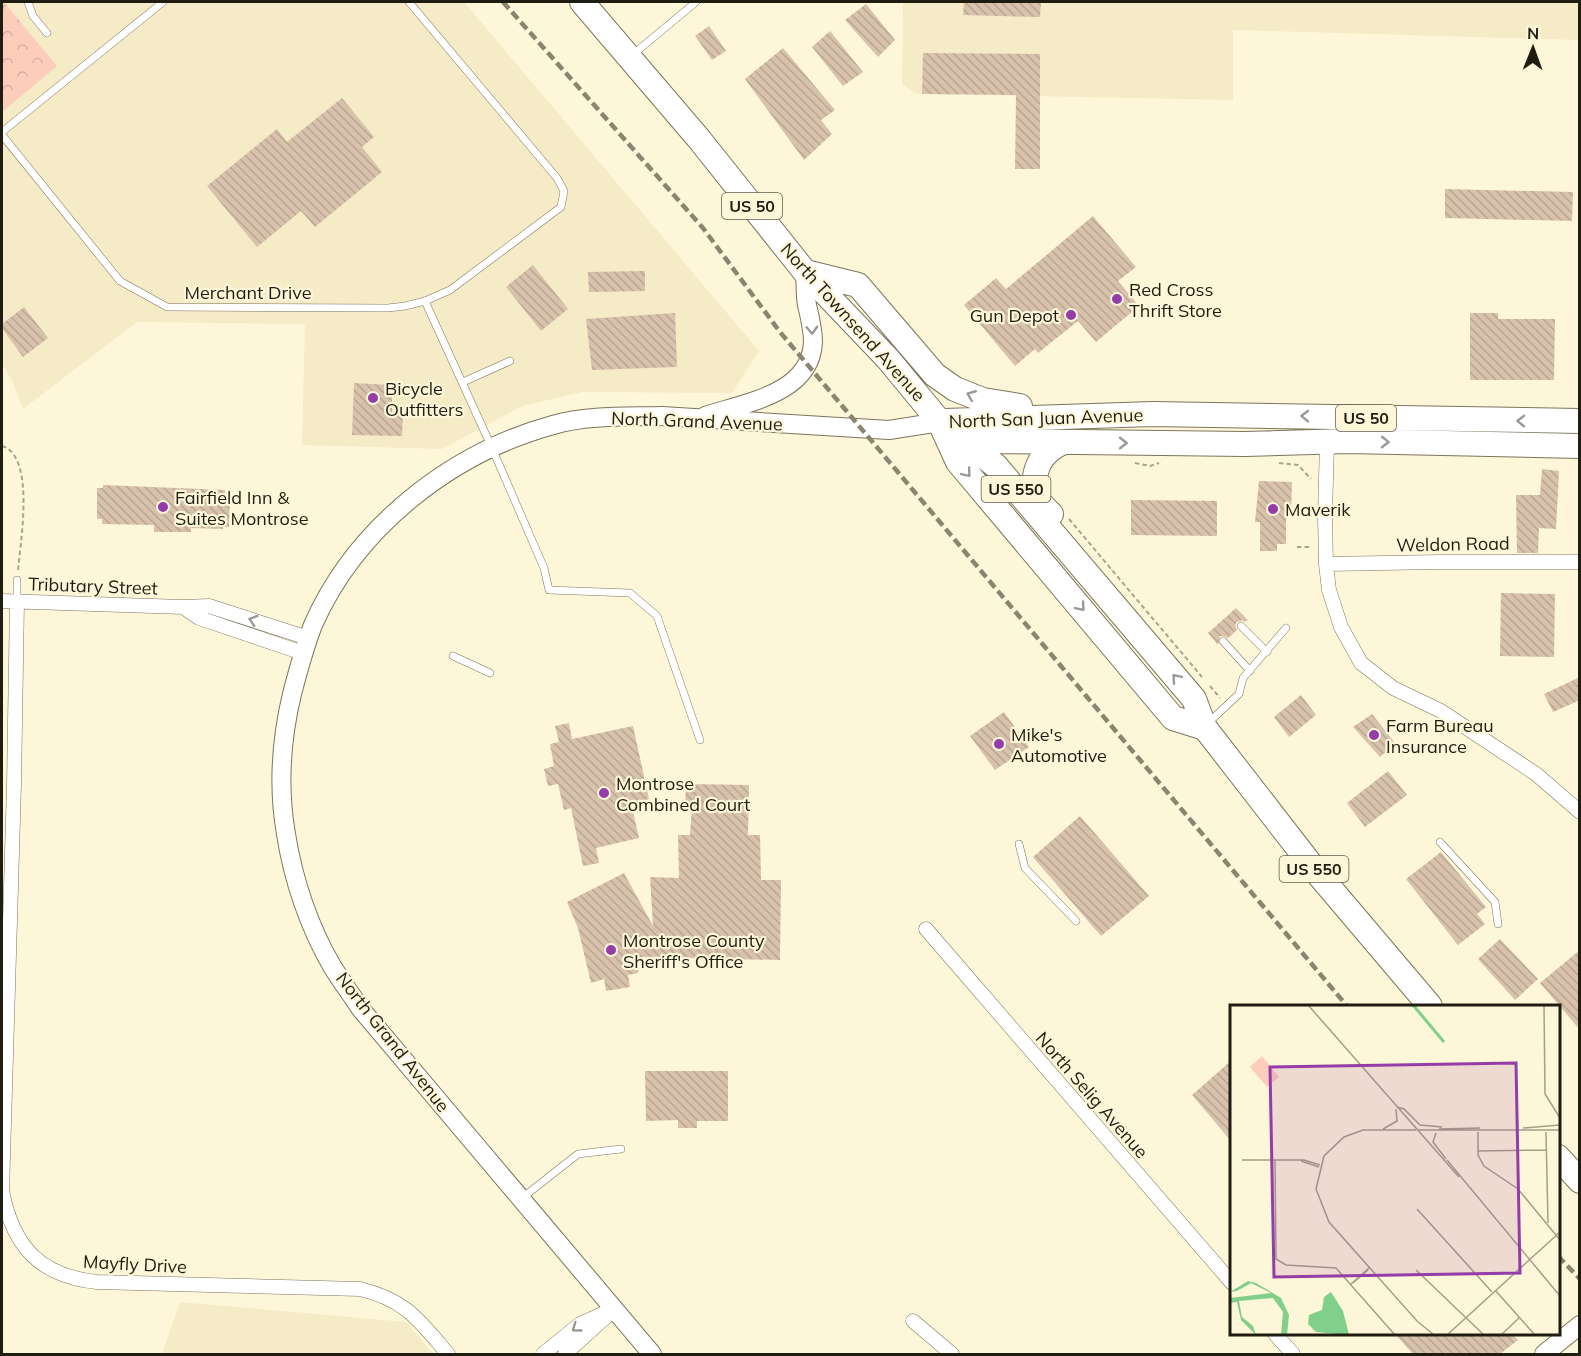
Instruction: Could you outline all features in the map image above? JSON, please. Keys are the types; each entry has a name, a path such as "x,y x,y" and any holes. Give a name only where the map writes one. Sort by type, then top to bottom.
{"highway":[{"name":"North Townsend Avenue","path":"582,2 699,139 805,272 888,359 940,422 996,466 1119,610 1194,699 1204,728 1319,875 1429,1005"},
{"name":"US 50","path":"805,272 858,285 935,375 955,389 1000,404 1024,407 1119,409 1153,414"},
{"name":"North San Juan Avenue","path":"940,422 995,418 1153,414 1229,429 1327,442 1580,446"},
{"name":"North San Juan Avenue","path":"940,422 988,441 1064,442 1229,429 1580,421"},
{"name":"North Townsend Avenue","path":"940,422 958,462 1173,718 1204,728"},
{"path":"1064,442 1053,447 1039,462 1036,482 1039,500 1112,585 1119,610"},
{"path":"1560,1159 1580,1181"}],"street":[{"path":"696,419 773,395 788,386 807,364 813,344 805,272"},
{"name":"North Grand Avenue","path":"652,1354 360,1008 332,966 312,926 286,834 281,788 288,712 306,646 314,624 337,582 366,542 404,505 442,475 468,459 556,424 639,417 889,430 940,422"},
{"path":"1327,442 1326,564 1329,590 1335,612 1361,663 1393,688 1441,711 1536,774 1580,812"},
{"name":"Weldon Road","path":"1326,564 1440,561 1580,562"},
{"name":"Tributary Street","path":"2,601 183,607 199,618 306,646"},
{"name":"Mayfly Drive","path":"17,602 2,1191 7,1215 16,1235 28,1252 46,1268 78,1280 360,1289 382,1294 415,1315 448,1354"},
{"name":"North Selig Avenue","path":"926,929 1230,1282"},
{"path":"543,1354 579,1324 613,1309"},
{"path":"565,1354 588,1335 613,1309"},
{"path":"913,1321 952,1354"},
{"path":"1544,1354 1580,1325"},
{"path":"1276,1335 1293,1354"}],"lane":[{"path":"28,2 33,16 47,33"},
{"name":"Merchant Drive","path":"163,2 2,134 120,281 167,307 388,308 425,301 450,290 561,207 564,191 557,178 409,2"},
{"path":"629,57 696,2"},
{"path":"425,301 544,568 549,590 630,593 657,616 700,740"},
{"path":"463,382 510,361"},
{"path":"17,580 17,602"},
{"path":"1241,626 1267,652"},
{"path":"1204,728 1225,705 1239,694 1243,678 1286,628"},
{"path":"1223,641 1250,671"},
{"path":"453,656 490,673"},
{"path":"1440,842 1495,902 1498,924"},
{"path":"1019,844 1025,868 1076,921"},
{"path":"521,1199 578,1154 621,1149"}],"path":[{"path":"2,446 7,447 18,462 22,485 22,538 17,580"},
{"path":"1132,463 1150,466 1161,463"},
{"path":"1278,464 1301,466 1313,484"},
{"path":"1066,515 1225,705"},
{"path":"1297,547 1312,547 1312,544"}],"shaded area":[{"path":"2,2 464,2 759,351 732,393 582,392 522,406 442,449 302,445 305,324 137,322 23,409 12,380 2,364"},
{"path":"903,2 1579,2 1579,40 1233,30 1233,100 922,94 914,93 902,84"},
{"path":"180,1302 406,1322 433,1354 162,1354"}],"green space":[{"path":"2,2 57,66 2,112"}],"building":[{"path":"964,2 1041,2 1040,17 963,15"},
{"path":"866,4 895,40 878,57 845,20"},
{"path":"709,26 726,51 712,60 695,36"},
{"path":"830,31 863,72 843,86 812,47"},
{"path":"783,48 835,110 821,120 832,134 804,160 745,79"},
{"path":"923,53 1040,54 1040,169 1015,169 1016,95 922,94"},
{"path":"342,98 374,137 362,147 382,172 315,227 301,211 257,247 207,186 277,129 287,142"},
{"path":"1445,189 1573,192 1572,221 1445,218"},
{"path":"1093,216 1136,267 1118,281 1139,306 1096,342 1078,321 1038,353 1035,349 1015,366 964,305 996,278 1006,289"},
{"path":"533,265 568,309 541,331 506,287"},
{"path":"645,271 645,291 589,292 588,272"},
{"path":"24,307 48,338 23,357 2,328 2,324"},
{"path":"675,313 677,367 592,370 586,319"},
{"path":"1470,313 1498,313 1498,319 1555,319 1554,380 1470,380"},
{"name":"Bicycle Outfitters","path":"354,383 392,385 392,412 403,412 402,436 352,435"},
{"path":"1542,469 1559,471 1556,529 1539,528 1538,553 1517,553 1516,495 1540,495"},
{"name":"Maverik","path":"1259,481 1292,482 1291,517 1286,517 1286,544 1277,544 1277,551 1260,551 1260,522 1255,522"},
{"name":"Fairfield Inn & Suites Montrose","path":"103,485 225,490 225,495 230,495 229,527 223,527 223,529 191,528 191,532 154,532 154,525 102,524 102,519 97,519 97,488 103,488"},
{"path":"1131,500 1217,501 1217,536 1131,535"},
{"path":"1501,593 1555,594 1554,657 1500,656"},
{"path":"1236,608 1248,620 1237,622 1235,625 1237,630 1228,638 1220,636 1218,645 1208,633"},
{"path":"1580,677 1580,700 1553,712 1544,694"},
{"path":"1301,695 1316,715 1289,737 1274,717"},
{"path":"1004,712 1029,747 995,770 970,736"},
{"name":"Farm Bureau Insurance","path":"1372,714 1395,743 1380,757 1353,727"},
{"name":"Montrose Combined Court","path":"569,723 572,739 633,726 649,799 631,803 639,838 596,848 599,863 583,866 571,808 564,810 558,784 548,786 544,769 554,766 550,744 559,742 555,726"},
{"path":"1388,771 1407,795 1365,827 1347,803"},
{"path":"686,784 749,785 748,835 760,835 761,880 781,880 780,960 639,957 638,973 628,975 630,987 606,991 604,979 591,983 578,928 567,902 624,873 653,926 650,877 679,878 678,835 690,835 692,806 685,806"},
{"path":"1080,816 1149,896 1101,936 1033,857"},
{"path":"1441,852 1486,907 1477,914 1485,924 1458,945 1406,879"},
{"path":"1500,939 1538,979 1515,1000 1478,959"},
{"path":"1580,950 1580,1030 1560,1005 1540,983"},
{"path":"1230,1062 1230,1140 1192,1095"},
{"path":"645,1071 728,1071 728,1121 697,1121 697,1128 678,1128 678,1120 646,1121"},
{"path":"1396,1335 1513,1335 1518,1340 1500,1354 1413,1354"}],"railway":[{"path":"503,2 703,228 780,332 1346,1005"},
{"path":"1560,1258 1580,1279"}],"place":[{"name":"Red Cross Thrift Store","path":"1117,299"},
{"name":"Gun Depot","path":"1071,315"},
{"name":"Bicycle Outfitters","path":"373,398"},
{"name":"Fairfield Inn & Suites Montrose","path":"163,507"},
{"name":"Maverik","path":"1273,509"},
{"name":"Farm Bureau Insurance","path":"1374,735"},
{"name":"Mike's Automotive","path":"999,744"},
{"name":"Montrose Combined Court","path":"604,793"},
{"name":"Montrose County Sheriff's Office","path":"611,950"}]}
